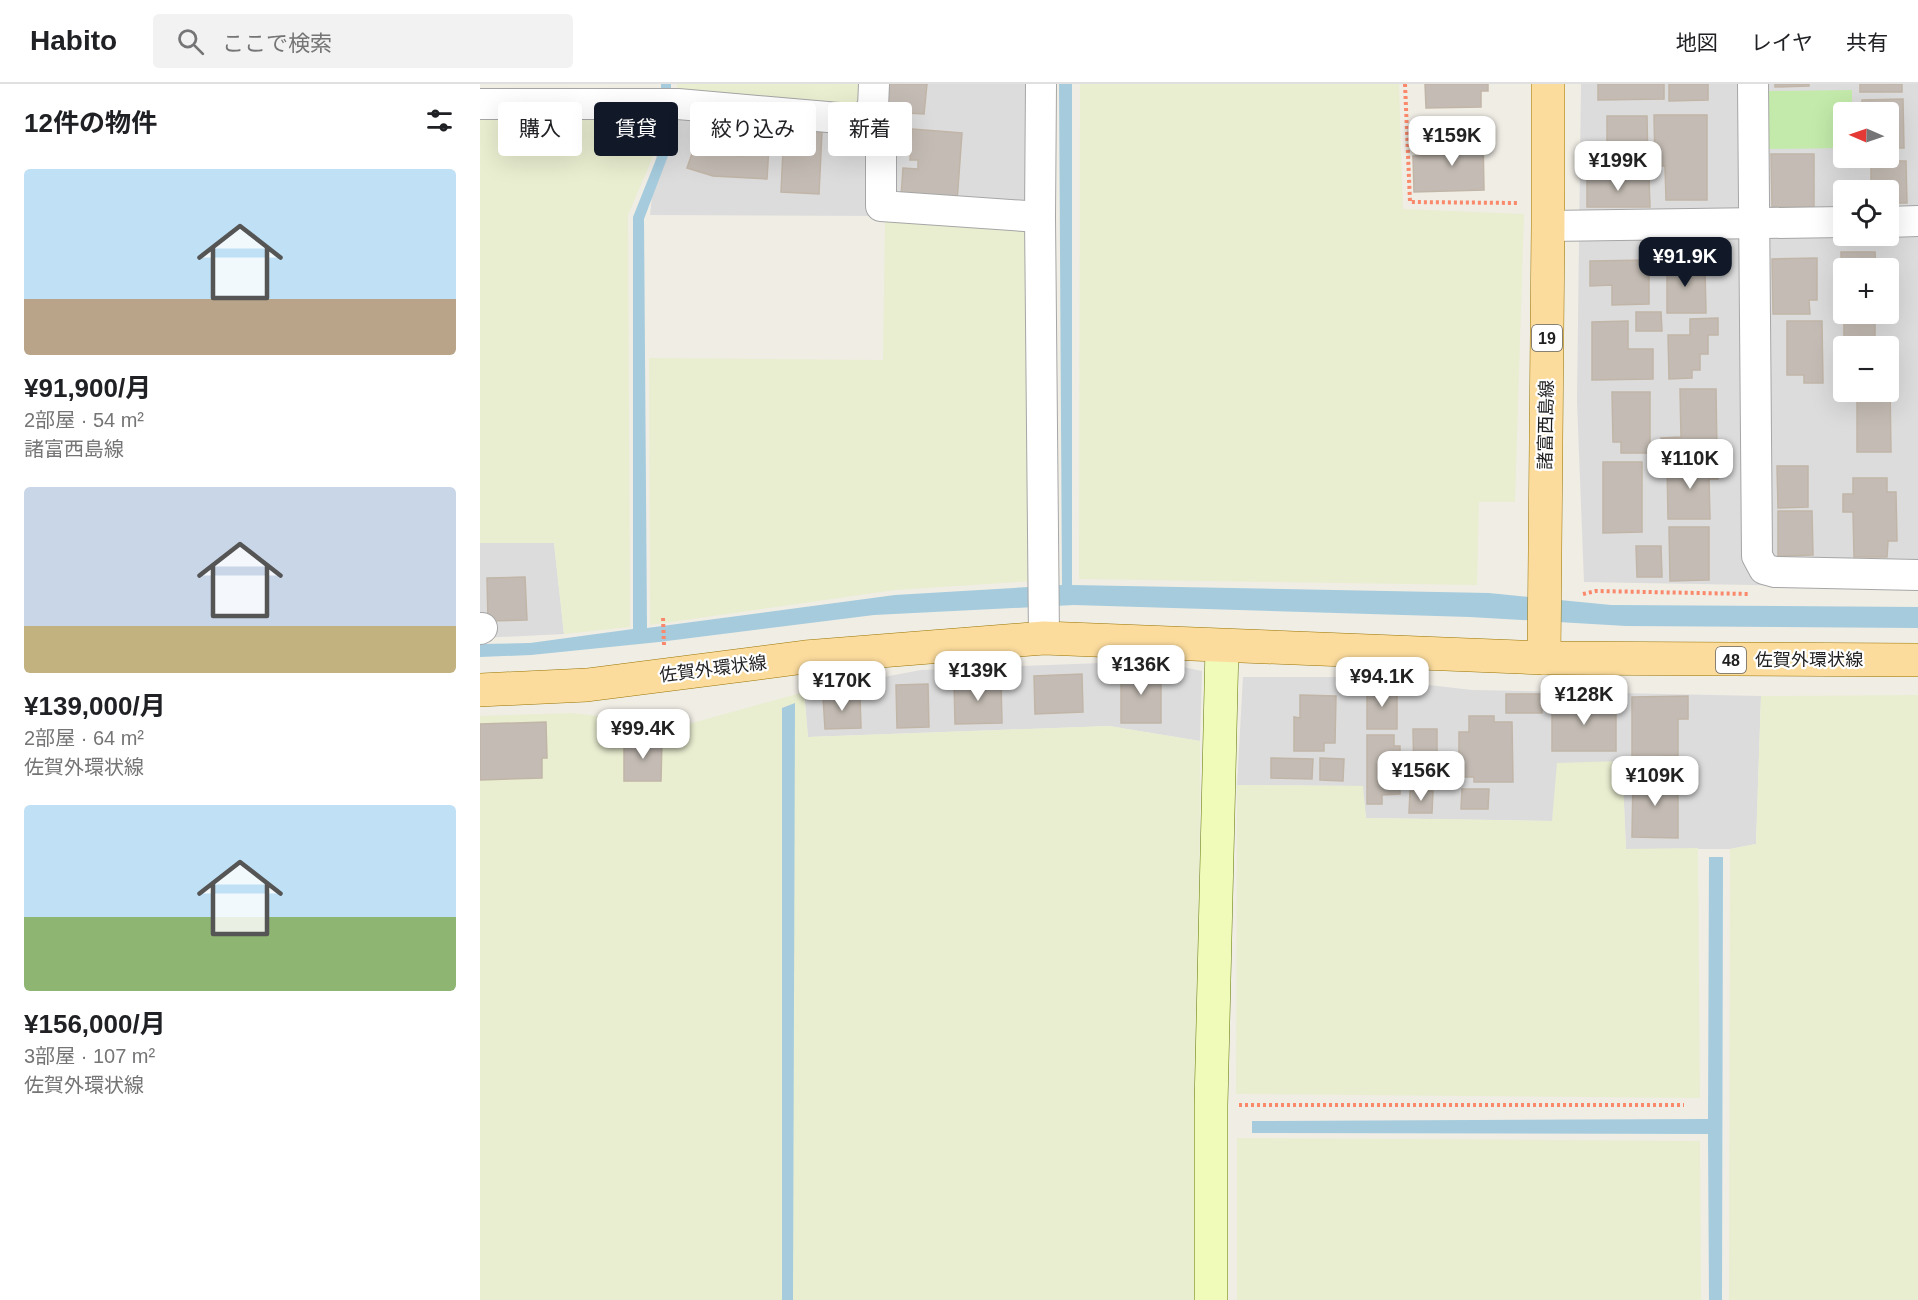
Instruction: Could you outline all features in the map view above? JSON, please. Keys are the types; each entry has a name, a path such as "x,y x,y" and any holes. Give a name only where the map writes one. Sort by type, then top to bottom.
{"main road":[{"name":"諸富西島線","path":"1544,644 1548,84"},
{"name":"佐賀外環状線","path":"480,690 587,685 1043,625 1222,647 1544,644 1918,660"}],"street":[{"path":"1041,84 1043,625"},
{"path":"1753,84 1757,556 1764,568 1775,572 1918,575"},
{"path":"871,98 881,128 881,206 1040,218"},
{"path":"480,104 666,104 862,120 871,98"},
{"path":"1899,222 1918,221"},
{"path":"1548,226 1833,222"},
{"path":"1211,1300 1211,1105 1222,647"}],"path":[{"path":"1405,84 1410,202 1525,203 1548,226"},
{"path":"663,618 665,652"},
{"path":"1211,1105 1684,1105"}],"shaded area":[{"path":"862,84 1033,84 1030,226 885,216 650,215 656,156 678,156 678,112 690,110 690,156 816,156 816,102 744,102"},
{"path":"1581,84 1918,84 1918,588 1584,582 1577,401"},
{"path":"480,543 554,543 564,634 480,638"},
{"path":"1153,661 1202,671 1200,741 1109,726 808,737 804,692 921,670"},
{"path":"1243,677 1359,677 1472,690 1761,696 1756,844 1730,849 1626,849 1622,761 1553,821 1366,818 1362,786 1237,785"}],"green space":[{"path":"677,84 862,84 860,102 828,102 828,107 816,106 816,102 755,102 677,97"},
{"path":"1080,84 1399,84 1403,209 1524,214 1515,502 1479,502 1477,585 1079,579"},
{"path":"1852,90 1852,102 1833,102 1833,148 1769,149 1769,91"},
{"path":"480,115 498,115 498,156 582,156 582,115 594,115 594,156 653,156 628,215 630,627 564,634 554,543 480,543"},
{"path":"885,216 1030,226 1032,581 895,590 650,625 649,358 883,360"},
{"path":"804,692 808,737 1109,726 1200,741 1198,1300 480,1300 480,716 571,713 685,725"},
{"path":"1918,695 1918,1300 1729,1300 1730,849 1756,844 1761,696"},
{"path":"1622,761 1626,849 1698,848 1700,1098 1236,1094 1237,785 1363,786 1366,818 1552,821 1557,763"},
{"path":"1237,1138 1700,1141 1701,1300 1237,1300"}],"water":[{"path":"661,84 671,84 671,102 661,102"},
{"path":"1059,84 1072,84 1072,585 1489,593 1611,605 1918,607 1918,628 1626,626 1470,617 1074,605 874,615 659,642 531,655 480,657 480,644 530,643 633,629 633,217 657,156 668,156 644,219 647,628 895,595 1062,585"},
{"path":"795,703 793,1300 782,1300 782,708"},
{"path":"1709,857 1723,857 1722,1300 1709,1300 1708,1134 1252,1133 1252,1121 1708,1119"}],"building":[{"path":"889,84 927,84 924,114 912,113 912,102 888,102"},
{"path":"1425,84 1488,84 1488,91 1481,91 1481,107 1426,108"},
{"path":"1598,84 1664,84 1664,99 1598,100"},
{"path":"1669,84 1708,84 1708,100 1669,101"},
{"path":"1775,84 1809,84 1809,86 1775,87"},
{"path":"1860,84 1902,84 1902,92 1860,92"},
{"path":"1903,99 1904,148 1899,148 1899,102 1862,102 1862,100"},
{"path":"1654,115 1707,115 1707,200 1666,200 1665,166 1655,166"},
{"path":"1607,116 1647,116 1648,170 1614,171 1614,150 1607,150"},
{"path":"912,129 962,133 957,202 901,197 903,168 918,169 918,160 910,160"},
{"path":"816,132 822,132 819,194 781,192 783,156 816,156"},
{"path":"1455,136 1483,136 1484,190 1414,192 1413,156 1444,155 1443,141 1455,141"},
{"path":"1771,154 1814,154 1814,207 1772,207"},
{"path":"691,156 768,156 767,179 713,176 687,168"},
{"path":"1899,161 1906,161 1907,203 1899,203 1899,180 1871,180 1871,168 1899,168"},
{"path":"1587,177 1649,177 1650,207 1587,207"},
{"path":"1841,252 1875,252 1875,258 1841,258"},
{"path":"1817,258 1817,300 1809,300 1810,314 1773,314 1772,259"},
{"path":"1667,259 1686,259 1687,269 1705,269 1706,313 1667,313"},
{"path":"1649,260 1649,304 1612,305 1612,285 1590,286 1590,261"},
{"path":"1636,312 1661,312 1662,331 1636,331"},
{"path":"1718,318 1718,335 1708,335 1708,354 1700,354 1700,370 1692,370 1692,378 1669,379 1668,335 1690,335 1690,319"},
{"path":"1628,321 1628,349 1653,349 1653,379 1592,380 1592,322"},
{"path":"1787,321 1822,321 1823,383 1804,383 1804,375 1787,375"},
{"path":"1844,324 1875,324 1875,336 1844,336"},
{"path":"1680,389 1716,389 1717,453 1661,454 1661,438 1681,437"},
{"path":"1612,392 1650,392 1650,453 1621,453 1621,442 1613,442"},
{"path":"1857,402 1890,402 1891,452 1857,452"},
{"path":"1603,462 1642,462 1642,532 1603,533"},
{"path":"1718,463 1718,479 1709,479 1710,519 1668,519 1667,464"},
{"path":"1777,466 1808,466 1808,507 1778,508"},
{"path":"1853,478 1887,478 1887,492 1896,492 1897,541 1888,541 1887,557 1854,557 1853,512 1843,512 1843,494 1853,494"},
{"path":"1778,511 1812,511 1813,555 1778,556"},
{"path":"1669,527 1709,527 1709,580 1670,581"},
{"path":"1636,546 1661,546 1662,577 1637,577"},
{"path":"525,577 527,620 488,621 487,578"},
{"path":"1121,669 1161,669 1161,723 1121,723"},
{"path":"1082,674 1083,712 1035,714 1034,676"},
{"path":"1001,680 1002,723 955,724 954,682"},
{"path":"928,684 929,727 897,728 896,685"},
{"path":"1397,686 1397,729 1367,729 1367,687"},
{"path":"1506,694 1542,694 1542,713 1506,713"},
{"path":"1300,695 1336,696 1335,743 1324,743 1324,751 1294,751 1294,717 1300,718"},
{"path":"860,696 861,728 825,729 823,697"},
{"path":"1688,696 1688,719 1678,719 1678,756 1662,756 1662,772 1632,772 1632,697"},
{"path":"1552,701 1616,701 1616,751 1552,751"},
{"path":"1469,716 1494,716 1494,722 1512,722 1513,782 1474,782 1474,777 1459,777 1459,732 1469,732"},
{"path":"546,722 547,758 542,758 542,778 480,780 480,724"},
{"path":"1413,729 1437,729 1437,781 1414,781"},
{"path":"1367,735 1394,735 1394,746 1400,746 1400,794 1382,795 1382,804 1367,804"},
{"path":"624,740 662,740 661,781 624,781"},
{"path":"1271,758 1313,759 1312,779 1271,778"},
{"path":"1320,758 1344,759 1343,781 1320,780"},
{"path":"1633,777 1678,777 1678,838 1632,837"},
{"path":"1462,789 1489,789 1488,809 1461,809"},
{"path":"1410,791 1433,791 1432,813 1409,813"}]}
